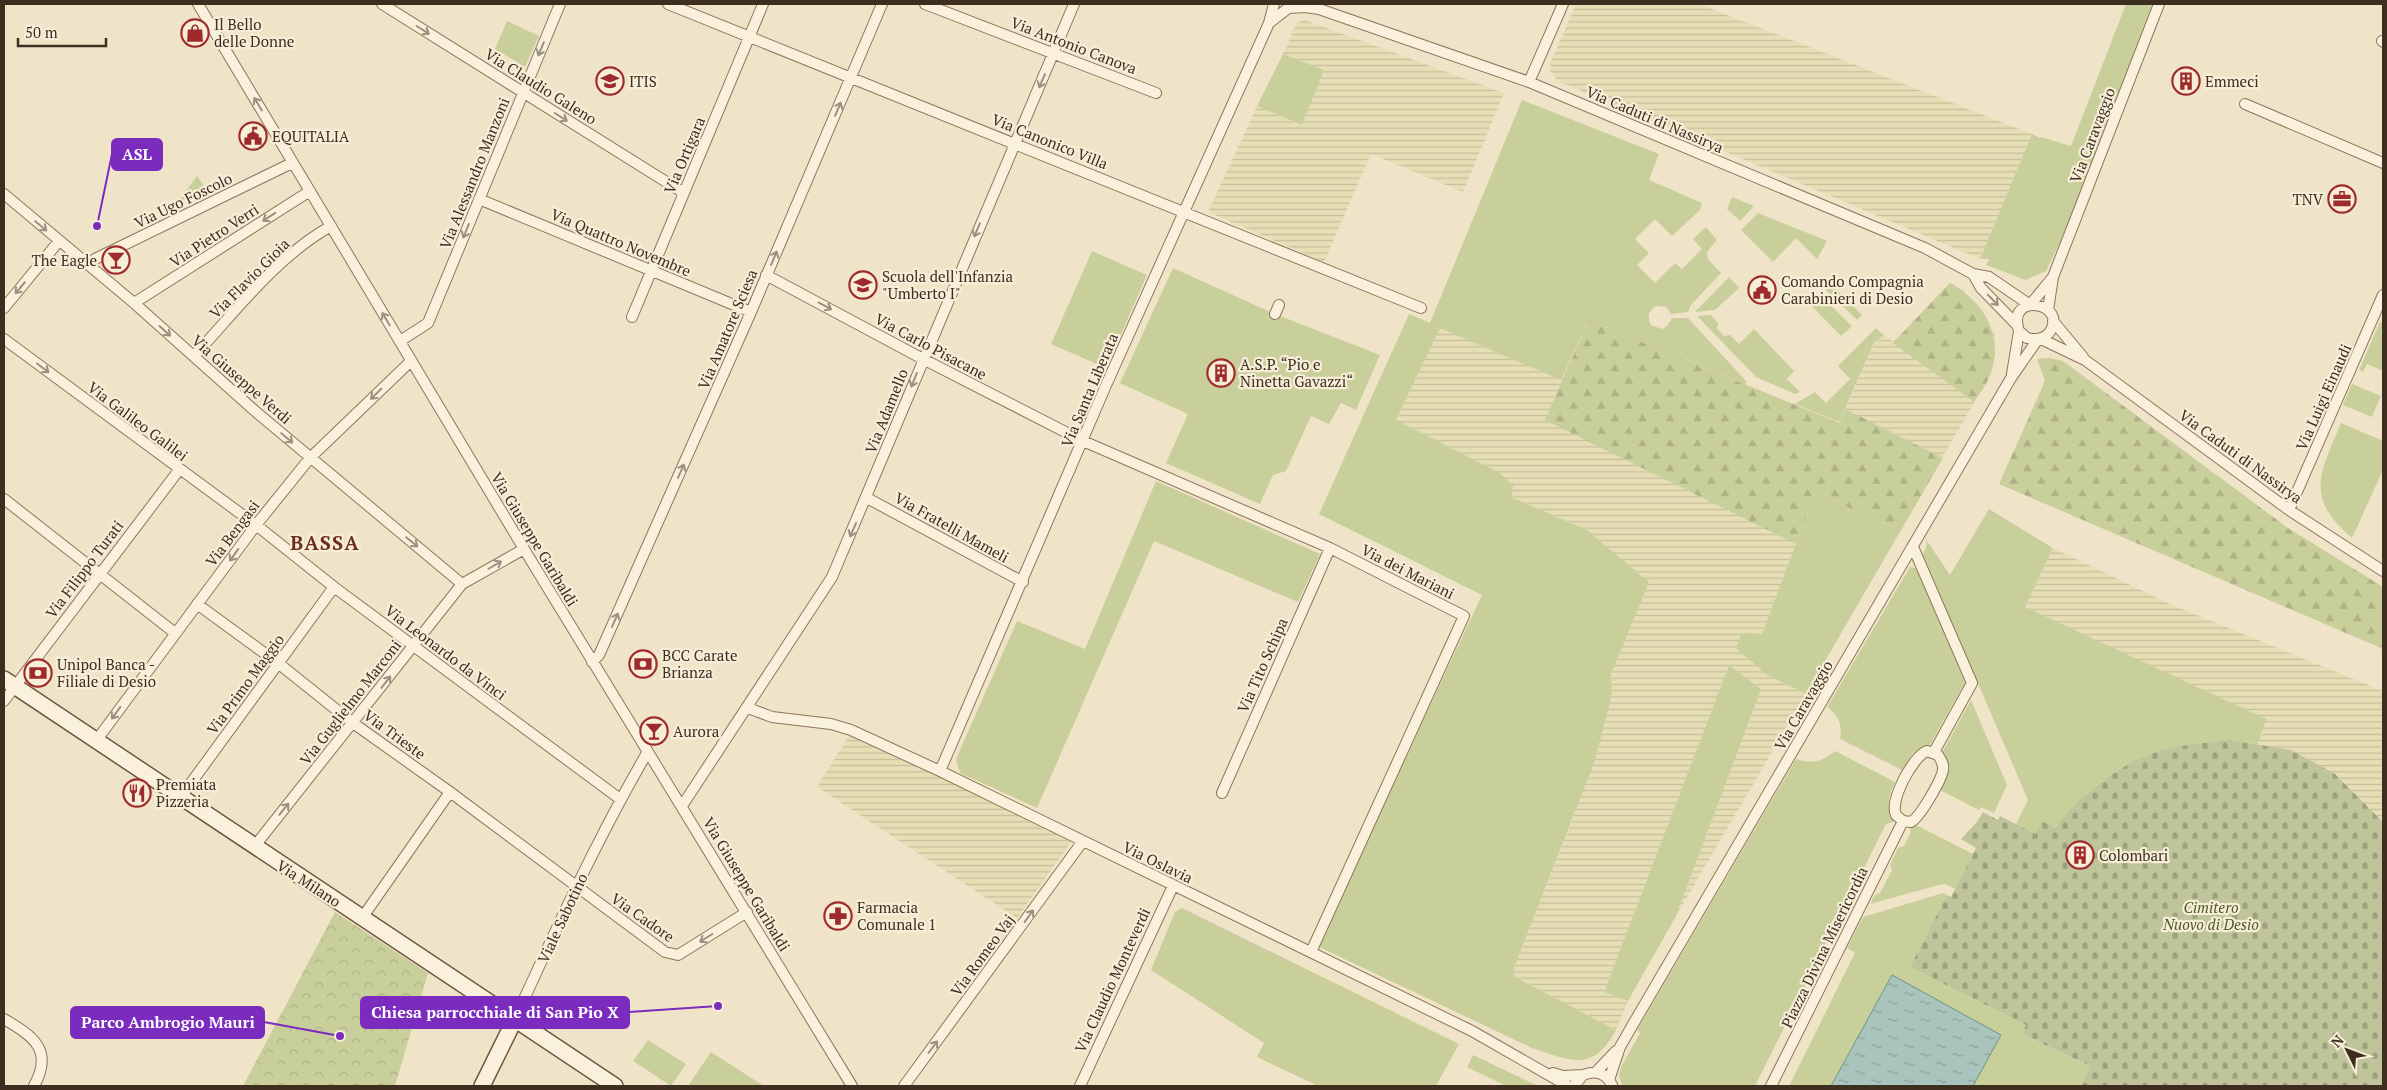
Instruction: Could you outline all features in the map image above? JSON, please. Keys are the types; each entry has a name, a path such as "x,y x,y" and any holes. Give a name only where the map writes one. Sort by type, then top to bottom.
{"main road":[{"name":"Via Milano","path":"9,683 615,1086"},
{"name":"Viale Sabotino","path":"482,1086 515,1019"}],"street":[{"name":"Via Giuseppe Garibaldi","path":"198,4 647,753 682,806 852,1086"},
{"name":"Via Claudio Galeno","path":"382,4 684,192"},
{"name":"Via Alessandro Manzoni","path":"400,341 428,323 560,4"},
{"name":"Via Canonico Villa","path":"668,4 851,79 1186,211 1420,308"},
{"name":"Via Ortigara","path":"632,317 763,4"},
{"name":"Via Amatore Sciesa","path":"592,662 599,655 751,312 882,4"},
{"name":"Via Antonio Canova","path":"925,4 1156,93"},
{"name":"Via Adamello","path":"682,806 748,708 832,577 868,498 923,359 1074,4"},
{"path":"1276,4 1290,7"},
{"name":"Via Santa Liberata","path":"940,771 1276,4"},
{"path":"1529,82 1563,4"},
{"name":"Via Caravaggio","path":"2048,310 2053,277 2159,4"},
{"name":"Via Caduti di Nassirya","path":"1290,7 1315,6 1529,82 1925,248 1973,274 1990,277 2030,304"},
{"name":"Via Santa Liberata","path":"1269,23 1290,7"},
{"path":"2245,104 2383,163"},
{"name":"Via Ugo Foscolo","path":"88,265 95,259 292,163"},
{"name":"Via Pietro Verri","path":"134,304 310,191"},
{"name":"Via Giuseppe Verdi","path":"4,194 134,304 310,458 462,584"},
{"name":"Via Quattro Novembre","path":"479,199 751,312"},
{"name":"Via Flavio Gioia","path":"194,356 276,267 318,233 330,226"},
{"path":"4,308 60,242"},
{"name":"Via Caduti di Nassirya","path":"1973,274 1981,288 2018,328"},
{"name":"Via Carlo Pisacane","path":"766,275 923,359 1083,441"},
{"name":"Via Caravaggio","path":"2030,304 2053,277"},
{"name":"Via Luigi Einaudi","path":"2289,510 2383,295"},
{"path":"2030,304 2040,305 2048,310 2052,322 2049,332 2040,339 2027,338 2018,328 2018,314 2030,304"},
{"name":"Via Caduti di Nassirya","path":"2052,322 2085,360"},
{"name":"Via Caravaggio","path":"2012,378 2018,328"},
{"name":"Via Galileo Galilei","path":"4,339 256,525"},
{"name":"Via Caduti di Nassirya","path":"2040,339 2085,360 2289,510 2383,571"},
{"name":"Via Caravaggio","path":"1596,1072 1620,1047 2012,378 2040,339"},
{"name":"Via Bengasi","path":"96,741 256,525 310,458 411,361"},
{"name":"Via dei Mariani","path":"1083,441 1330,548 1464,616 1311,952"},
{"name":"Via Filippo Turati","path":"4,701 9,683 100,573 179,470"},
{"name":"Via Fratelli Mameli","path":"868,498 1023,582"},
{"path":"4,499 176,632"},
{"name":"Via Leonardo da Vinci","path":"256,525 334,587 620,800"},
{"path":"1912,547 1972,683 1934,752"},
{"name":"Via Tito Schipa","path":"1222,793 1330,548"},
{"name":"Via Guglielmo Marconi","path":"254,847 462,584 524,549"},
{"name":"Via Primo Maggio","path":"180,798 334,587"},
{"name":"Via Trieste","path":"197,604 278,663 353,723 450,792 576,886"},
{"name":"Via Oslavia","path":"748,708 772,717 831,724 844,728 940,771 1472,1031 1568,1086"},
{"path":"1934,752 1942,761 1942,773 1920,814 1911,822 1903,821 1894,810 1894,801 1918,755 1934,752"},
{"name":"Viale Sabotino","path":"515,1019 576,886 620,800 647,753"},
{"path":"362,918 450,792"},
{"name":"Piazza Divina Misericordia","path":"1771,1086 1903,821"},
{"name":"Via Romeo Vaj","path":"904,1086 1083,842"},
{"name":"Via Cadore","path":"576,886 671,955 678,954 747,912"},
{"name":"Via Claudio Monteverdi","path":"1080,1086 1173,886"},
{"path":"4,1019 34,1039 40,1051 40,1076 34,1086"},
{"name":"Via Caravaggio","path":"1611,1083 1620,1047"},
{"name":"Via Oslavia","path":"1544,1071 1563,1076 1596,1072"},
{"path":"1596,1072 1611,1083"},
{"path":"1574,1086 1583,1075"}],"shaded area":[{"path":"1576,4 1699,4 2032,134 1980,259 1558,81 1550,71 1550,64"},
{"path":"1305,20 1504,93 1463,192 1371,154 1324,262 1208,212 1257,106 1302,125 1324,70 1283,54 1297,23"},
{"path":"1950,283 1963,290 1977,305 1995,335 1995,353 1991,373 1901,530 1815,493 1762,634 1767,675 1806,694 1676,916 1761,689 1729,665 1604,992 1628,1001 1616,1030 1515,977 1514,968 1572,821 1612,694 1611,674 1648,582 1587,530 1511,497 1396,421 1440,327 1561,380 1589,320 1839,423 1874,344 1885,335 1893,342"},
{"path":"2053,548 2170,604 2383,691 2383,822 2335,774 2258,744 2263,731 2025,607"},
{"path":"849,736 970,791 1071,842 1017,918 817,787"}],"green space":[{"path":"2126,4 2152,4 2075,212 2046,271 2026,280 1986,265 1989,259 1980,259 2032,134 2071,146"},
{"path":"507,21 539,36 525,67 495,49"},
{"path":"1283,54 1324,70 1302,125 1257,106"},
{"path":"1522,100 1659,154 1649,180 1702,203 1700,210 1672,236 1655,219 1635,239 1649,253 1637,265 1655,283 1675,263 1682,269 1702,249 1693,239 1706,227 1717,240 1707,252 1708,259 1721,273 1691,305 1688,312 1671,314 1666,307 1656,306 1650,312 1649,319 1651,325 1662,329 1667,326 1672,318 1688,318 1747,382 1745,384 1589,320 1561,380 1440,328 1396,420 1500,473 1513,486 1511,497 1587,530 1649,582 1611,674 1612,694 1594,763 1514,968 1515,977 1616,1030 1599,1053 1580,1060 1558,1057 1532,1048 1317,946 1482,595 1319,514 1409,314 1430,323"},
{"path":"197,176 206,189 177,203"},
{"path":"1732,197 1754,206 1740,221 1727,209"},
{"path":"1758,213 1827,241 1817,259 1796,238 1773,262 1741,230"},
{"path":"1092,251 1147,275 1106,368 1051,344"},
{"path":"1173,268 1275,314 1380,355 1356,410 1341,403 1329,424 1311,416 1286,471 1273,475 1260,504 1166,463 1188,414 1120,383"},
{"path":"1729,277 1739,288 1715,310 1695,312"},
{"path":"1827,280 1862,315 1857,320 1822,286"},
{"path":"1950,283 1962,290 1981,309 1988,320 1995,345 1991,372 1986,384 1974,402 1893,343"},
{"path":"1820,295 1852,326 1841,336 1802,296"},
{"path":"1711,315 1718,323 1717,328 1724,336 1730,335 1739,344 1754,329 1794,371 1787,379 1800,392 1795,394 1756,377 1697,316"},
{"path":"1589,320 1839,423 1845,409 1943,458 1901,530 1815,493 1796,544 1545,420"},
{"path":"2380,322 2383,324 2383,371 2367,364 2363,372 2359,370"},
{"path":"1876,328 1884,335 1874,343 1839,422 1795,404 1815,392 1826,403 1850,379 1838,366"},
{"path":"2050,358 2063,361 2288,528 2383,587 2383,649 1999,484 2045,381 2037,359"},
{"path":"2352,384 2381,396 2372,417 2343,405"},
{"path":"2341,423 2383,441 2383,470 2352,538 2327,510 2322,497 2323,471"},
{"path":"1156,481 1320,554 1298,602 1154,541 1037,808 960,773 956,759 1017,621 1085,649"},
{"path":"1815,493 1901,530 1806,694 1767,675 1736,648 1742,633 1762,634"},
{"path":"1989,509 2053,548 2025,607 2266,719 2258,744 2235,742 2190,745 2146,757 2106,778 2052,829 2036,834 2016,824 2028,800 1923,555 1927,544 1925,538 1950,575"},
{"path":"1910,567 1916,568 1965,682 1931,743 1926,748 1914,752 1902,770 1840,739 1841,729 1839,721 1827,707"},
{"path":"1729,665 1761,689 1676,916 1628,1001 1604,992"},
{"path":"1971,700 2007,785 1994,813 1981,807 1979,810 1938,789 1943,751"},
{"name":"Cimitero Nuovo di Desio","path":"2229,740 2291,750 2335,774 2383,822 2383,1086 2081,1086 2090,1066 2022,1034 2026,1025 1910,967 1947,895 1951,897 1976,848 1961,839 1977,822 1983,812 1998,820 2000,816 2036,834 2042,821 2055,828 2078,802 2091,791 2119,770 2135,761 2175,747"},
{"path":"1835,751 1895,782 1889,807 1896,821 1886,824 1755,1086 1622,1086 1619,1075 1622,1065 1640,1033 1637,1030 1796,759 1817,761 1826,758"},
{"path":"1912,823 1973,854 1955,889 1945,884 1939,885 1870,904 1875,895 1880,893 1892,870 1890,865 1898,848 1904,846 1911,832 1909,827"},
{"path":"1943,893 1947,895 1910,967 2026,1025 2022,1034 2090,1066 2081,1086 1789,1086 1855,953 1847,948 1863,917"},
{"path":"1182,908 1459,1044 1436,1086 1318,1086 1257,1057 1264,1043 1151,970 1175,912"},
{"path":"335,912 428,973 395,1086 243,1086"},
{"path":"648,1040 686,1064 671,1086 633,1061"},
{"path":"711,1052 764,1086 688,1086"},
{"path":"1473,1055 1538,1086 1506,1086 1467,1067"}],"water":[{"path":"1892,975 2001,1035 1973,1086 1831,1086"}],"place":[{"name":"Il Bello delle Donne","path":"195,33"},
{"name":"ITIS","path":"610,81"},
{"name":"Emmeci","path":"2186,81"},
{"name":"EQUITALIA","path":"253,136"},
{"name":"TNV","path":"2342,199"},
{"name":"ASL","path":"97,226"},
{"name":"The Eagle","path":"116,260"},
{"name":"Scuola dell'Infanzia \"Umberto I\"","path":"863,285"},
{"name":"Comando Compagnia Carabinieri di Desio","path":"1762,290"},
{"name":"A.S.P. “Pio e Ninetta Gavazzi“","path":"1221,373"},
{"name":"BCC Carate Brianza","path":"643,664"},
{"name":"Unipol Banca - Filiale di Desio","path":"38,673"},
{"name":"Aurora","path":"654,731"},
{"name":"Premiata Pizzeria","path":"137,793"},
{"name":"Colombari","path":"2080,855"},
{"name":"Farmacia Comunale 1","path":"838,916"},
{"name":"Chiesa parrocchiale di San Pio X","path":"718,1006"},
{"name":"Parco Ambrogio Mauri","path":"340,1036"}],"district":[{"name":"BASSA","path":"325,542"}]}
